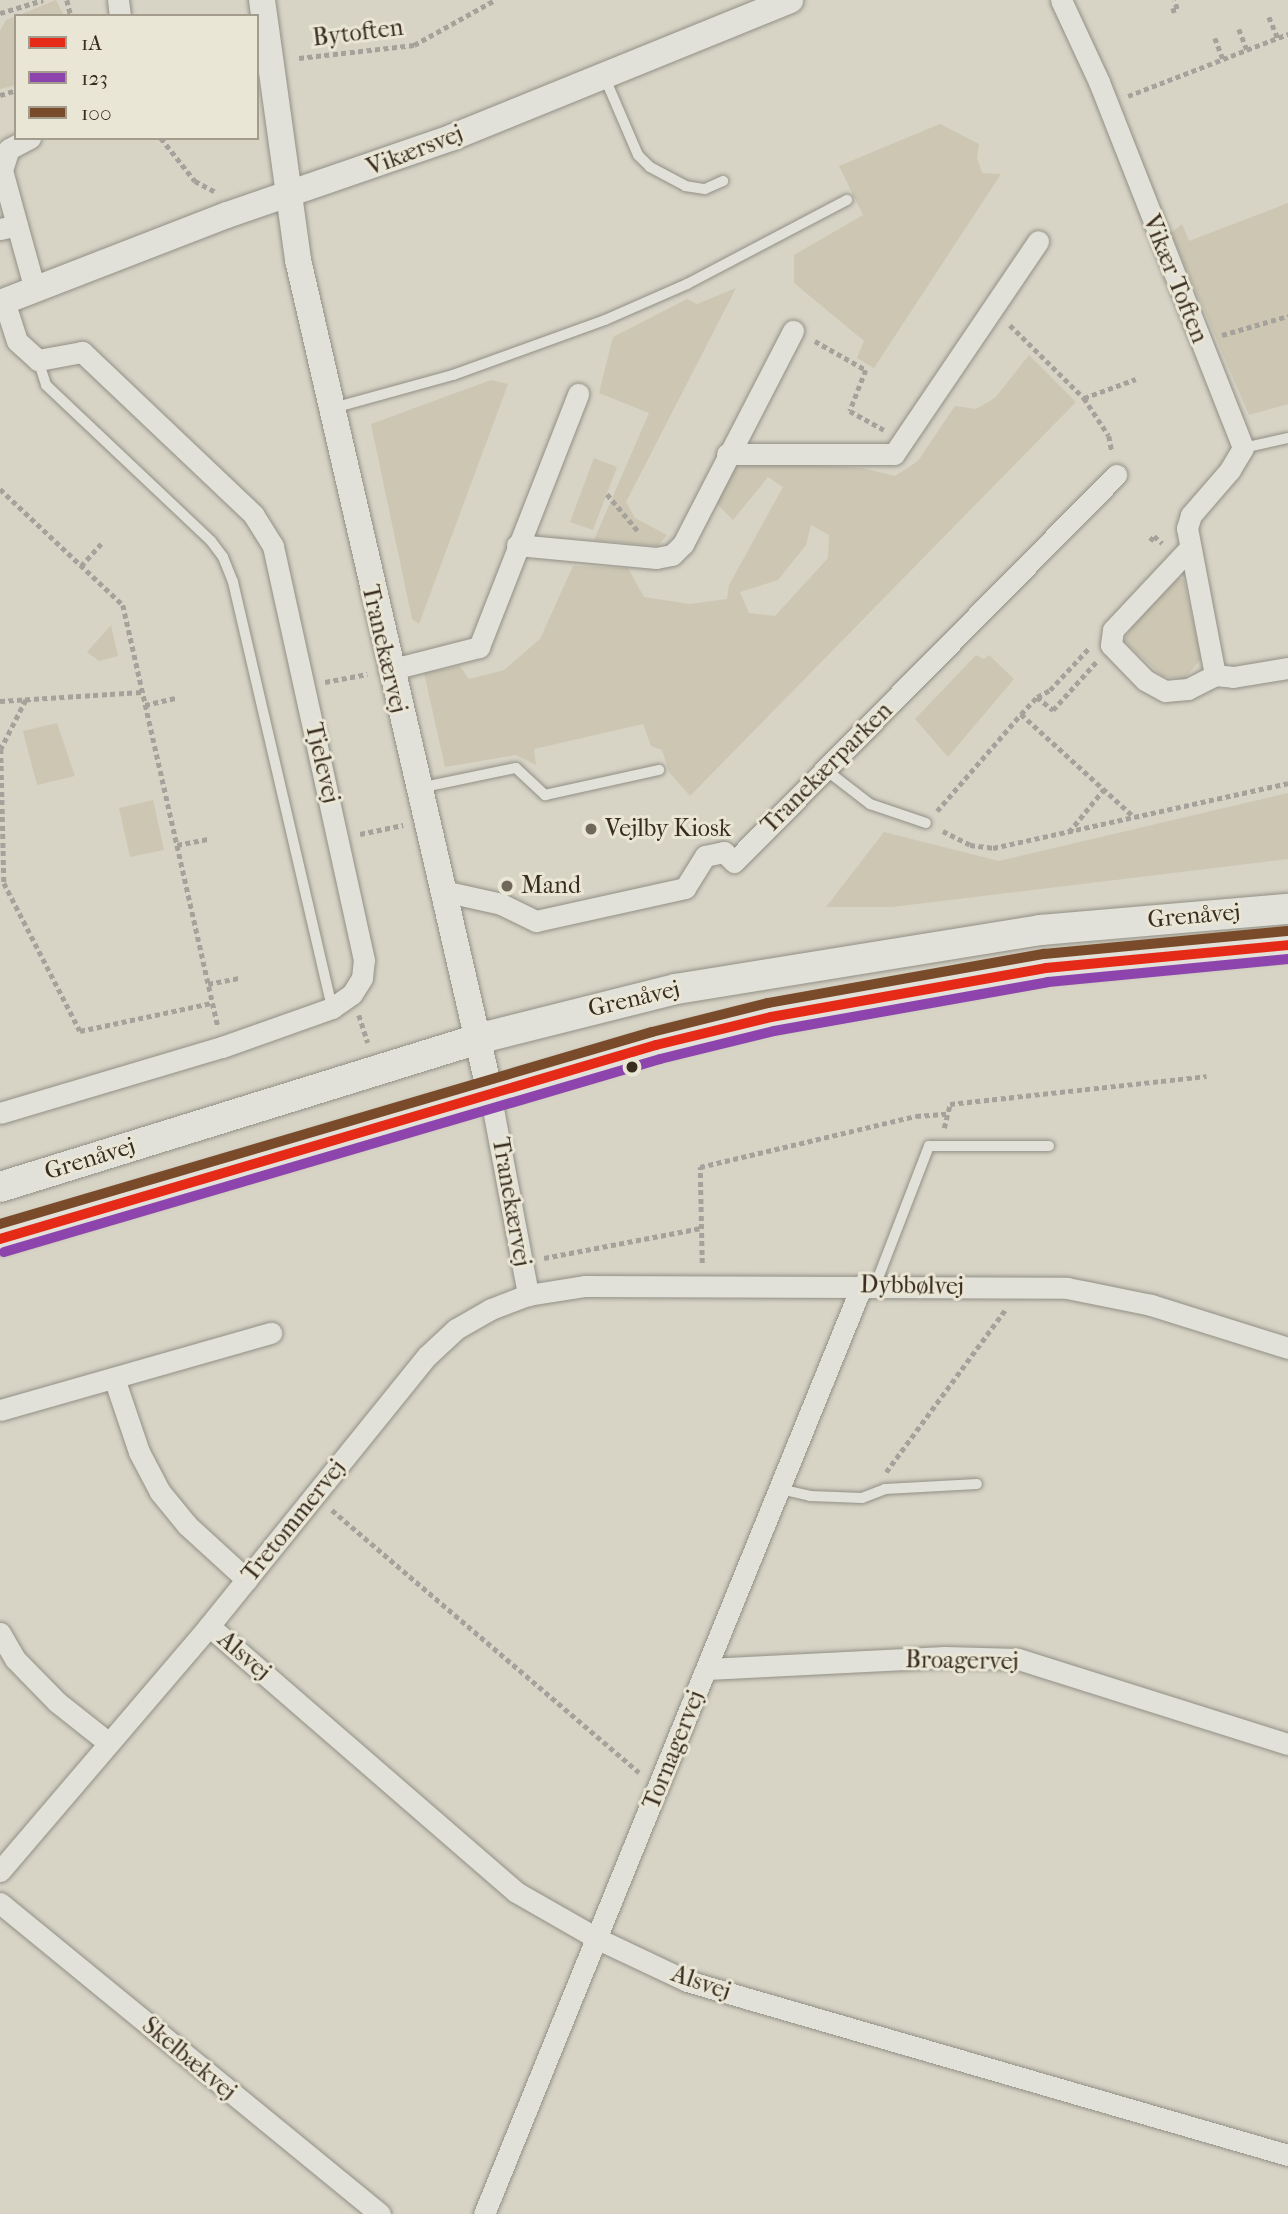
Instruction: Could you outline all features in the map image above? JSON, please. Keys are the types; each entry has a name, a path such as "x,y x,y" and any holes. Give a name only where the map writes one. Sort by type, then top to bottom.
{"main road":[{"name":"Grenåvej","path":"0,1187 477,1039 596,1007 762,972 1041,930 1288,909"},
{"name":"Grenåvej","path":"0,1239 490,1093 771,1017 1046,968 1288,945"}],"street":[{"name":"Tranekærvej","path":"262,0 287,197 330,408 416,789 443,891 490,1093 528,1294"},
{"name":"Vikærsvej","path":"2,302 227,215 287,197 604,76 790,0"},
{"name":"Vikær Toften","path":"1061,0 1107,104 1243,448"},
{"path":"26,140 9,149 2,170 9,227 35,290"},
{"path":"727,454 894,454 1038,241"},
{"path":"2,302 17,341 38,360"},
{"path":"517,545 656,558 672,555 683,544 727,454 793,331"},
{"name":"Tjelevej","path":"38,360 82,352 254,515 273,546 364,960 362,978 352,994"},
{"path":"389,670 479,648 578,394"},
{"path":"1215,675 1189,549 1191,514 1230,470 1243,448"},
{"name":"Tranekærparken","path":"443,891 501,904 536,921 685,888 705,856 724,852 734,862 1116,475"},
{"path":"1189,549 1113,630 1111,645 1145,680 1165,691 1188,690 1215,675 1233,677 1288,668"},
{"path":"0,1113 222,1047 332,1008 352,994"},
{"name":"Dybbølvej","path":"528,1294 586,1286 1067,1289 1151,1305 1288,1348"},
{"name":"Tornagervej","path":"484,2214 779,1489 869,1286"},
{"name":"Tretommervej","path":"0,1871 209,1626 428,1356 456,1329 528,1294"},
{"path":"0,1410 271,1333"},
{"path":"114,1378 139,1452 160,1492 187,1525 247,1580"},
{"name":"Alsvej","path":"209,1626 516,1892 598,1939 687,1981 1288,2155"},
{"path":"0,1633 15,1660 49,1693 109,1743"},
{"name":"Broagervej","path":"707,1669 945,1657 1018,1659 1288,1744"},
{"name":"Skelbækvej","path":"0,1903 380,2214"}],"lane":[{"path":"604,76 638,155 650,167 685,186 705,189 723,181"},
{"path":"330,408 453,375 605,320 687,284 846,200"},
{"path":"38,360 46,386 211,541 223,557 233,582 291,847 332,1008"},
{"path":"1243,448 1288,438"},
{"path":"416,789 516,768 545,795 659,770"},
{"path":"826,770 870,804 926,823"},
{"path":"869,1286 929,1146 1049,1146"},
{"path":"779,1489 810,1496 862,1498 885,1489 976,1484"}],"path":[{"path":"0,13 43,0"},
{"name":"Bytoften","path":"299,58 414,45 495,0"},
{"path":"1171,10 1177,9 1174,0"},
{"path":"1269,18 1278,38"},
{"path":"1239,29 1247,50"},
{"path":"1107,104 1288,34"},
{"path":"1215,38 1223,59"},
{"path":"162,140 195,181 218,193 227,215"},
{"path":"994,306 1084,398 1110,436 1116,475"},
{"path":"1201,341 1288,316"},
{"path":"793,331 866,370 850,411 885,431 912,427"},
{"path":"1084,398 1136,379"},
{"path":"0,489 123,605 222,1047"},
{"path":"607,495 637,531 646,534"},
{"path":"81,566 101,544"},
{"path":"1037,697 1053,710 1111,645"},
{"path":"1111,645 1090,647 1050,690 1037,697 926,823 970,845 993,848 1288,783"},
{"path":"305,686 389,670"},
{"path":"0,701 142,692"},
{"path":"145,705 176,698"},
{"path":"26,700 1,749 4,883 80,1031 212,1003"},
{"path":"1021,714 1134,817"},
{"path":"1067,833 1104,789"},
{"path":"339,838 424,821"},
{"path":"177,845 208,839"},
{"path":"208,984 239,978"},
{"path":"352,994 377,1071"},
{"path":"940,1146 950,1104 1206,1076"},
{"path":"703,1287 700,1167 916,1116 947,1114"},
{"path":"523,1262 701,1228"},
{"path":"885,1489 882,1477 1009,1304 1012,1288"},
{"path":"315,1495 659,1788"}],"shaded area":[{"path":"56,0 63,14 22,14"},
{"path":"14,17 14,86 0,89 0,31 6,20"},
{"path":"940,124 979,144 977,158 982,173 1001,174 874,368 857,358 864,341 794,283 794,255 863,215 839,166"},
{"path":"1288,203 1288,404 1249,415 1171,233 1182,224 1189,241"},
{"path":"736,288 626,502 635,518 667,535 658,546 594,540 649,413 599,393 613,337 687,299 697,304"},
{"path":"1029,355 1076,402 690,796 669,772 662,750 651,746 643,724 534,749 536,765 516,755 445,767 424,673 460,666 469,679 504,670 540,639 573,566 628,568 644,597 690,604 727,599 729,585 783,487 768,477 733,520 714,501 731,468 750,461 862,468 895,476 918,461 955,406 976,409 995,398","holes":["811,525 829,535 828,558 775,616 749,613 740,592 778,580 806,545"]},
{"path":"491,380 508,384 419,624 412,619 371,424"},
{"path":"594,458 617,467 593,530 570,522"},
{"path":"1178,578 1184,579 1201,659 1183,680 1162,676 1124,641 1130,629"},
{"path":"111,625 118,656 99,661 87,652"},
{"path":"976,655 984,659 989,655 1014,679 948,757 915,719"},
{"path":"57,723 75,776 37,785 23,731"},
{"path":"1288,793 1288,859 892,907 826,907 884,832 999,861"},
{"path":"153,800 164,850 130,857 119,808"}],"transit line":[{"name":"100","path":"0,1224 652,1032 768,1003 1044,954 1287,931"},
{"name":"1A","path":"0,1239 656,1045 771,1017 1046,968 1288,945"},
{"name":"123","path":"4,1252 660,1059 774,1031 1048,982 1288,959"}],"place":[{"name":"Vejlby Kiosk","path":"591,829"},
{"name":"Mand","path":"507,886"}]}
